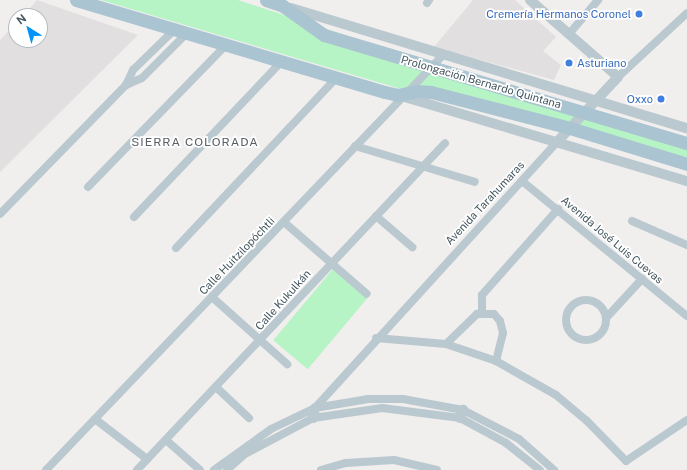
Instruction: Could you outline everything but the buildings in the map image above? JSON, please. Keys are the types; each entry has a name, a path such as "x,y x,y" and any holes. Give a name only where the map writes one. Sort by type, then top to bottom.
{"main road":[{"name":"Prolongación Bernardo Quintana","path":"76,0 337,77 404,95 431,92 570,128 687,164"},
{"name":"Prolongación Bernardo Quintana","path":"266,0 283,6 324,35 687,143"}],"street":[{"path":"530,0 618,77"},
{"path":"569,34 598,0"},
{"name":"Prolongación Bernardo Quintana","path":"283,6 442,56 598,99 687,128"},
{"name":"Avenida Tarahumaras","path":"314,408 376,338 584,112 618,77 687,13"},
{"path":"0,214 126,85 133,70 181,31"},
{"path":"126,85 142,78 181,31"},
{"path":"88,187 228,44"},
{"name":"Calle Huitzilopóchtli","path":"46,470 284,223 355,146 442,56"},
{"path":"134,217 283,60"},
{"path":"176,248 337,77"},
{"name":"Prolongación Bernardo Quintana","path":"404,95 687,181"},
{"name":"Calle Kukulkán","path":"137,470 217,388 445,143"},
{"path":"355,146 475,182"},
{"name":"Avenida José Luis Cuevas","path":"522,181 687,316"},
{"path":"482,312 482,294 558,209"},
{"path":"376,216 412,247"},
{"path":"632,221 686,246"},
{"path":"284,223 367,294"},
{"path":"607,317 595,301 582,300 571,306 567,326 574,336 594,339 604,330 607,317 642,279"},
{"path":"212,297 286,364"},
{"path":"446,344 465,323 482,312 494,314 502,328 502,342 496,361"},
{"path":"376,338 446,344 496,361 556,395 587,421 626,461 687,420"},
{"path":"217,388 249,418"},
{"path":"214,470 271,429 314,408 368,399 403,399 461,414 519,439 554,470"},
{"path":"313,418 314,408"},
{"path":"227,470 245,454 313,418 382,408 461,414 506,443 540,470"},
{"path":"95,419 147,459"},
{"path":"166,440 200,470"},
{"path":"321,470 346,463 394,460 437,470"}],"shaded area":[{"path":"37,0 138,35 0,172 0,40 8,32 8,48 48,48 48,8 30,8"},
{"path":"473,0 515,0 556,37 543,51 561,65 554,80 434,47"}],"green space":[{"path":"101,0 238,0 687,147 687,161 401,89"},
{"path":"333,269 367,298 308,369 273,340"}],"place":[{"name":"Cremería Hermanos Coronel","path":"639,14"},
{"name":"Asturiano","path":"569,63"},
{"name":"Oxxo","path":"661,99"}],"district":[{"name":"SIERRA COLORADA","path":"195,143"}]}
